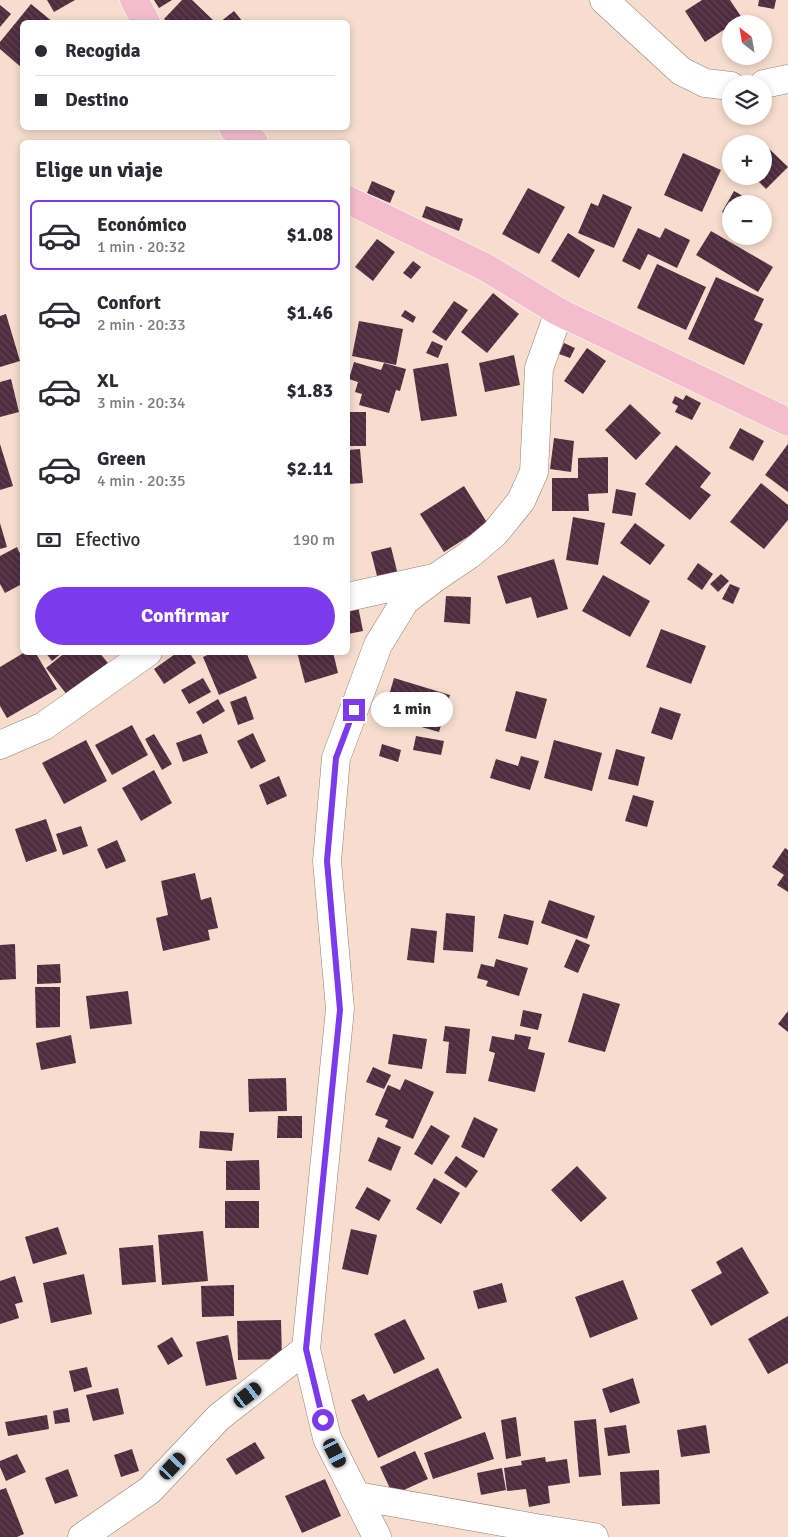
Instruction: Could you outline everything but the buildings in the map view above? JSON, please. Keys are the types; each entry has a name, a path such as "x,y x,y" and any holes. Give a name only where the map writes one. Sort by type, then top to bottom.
{"main road":[{"path":"134,0 145,20"},
{"path":"236,130 251,140"},
{"path":"350,201 485,267 559,312 788,422"}],"street":[{"path":"604,0 682,71 705,82 722,85"},
{"path":"772,82 788,78"},
{"path":"376,1537 327,1438 306,1349 340,1010 327,861 336,758 378,646 405,602 435,578 469,555 495,533 521,501 534,472 539,368 559,312"},
{"path":"350,597 435,578"},
{"path":"0,746 44,726 144,655"},
{"path":"82,1537 150,1490 219,1417 306,1349"},
{"path":"357,1496 594,1537"}],"route":[{"path":"323,1420 306,1349 340,1010 327,861 336,758 354,710"}]}
